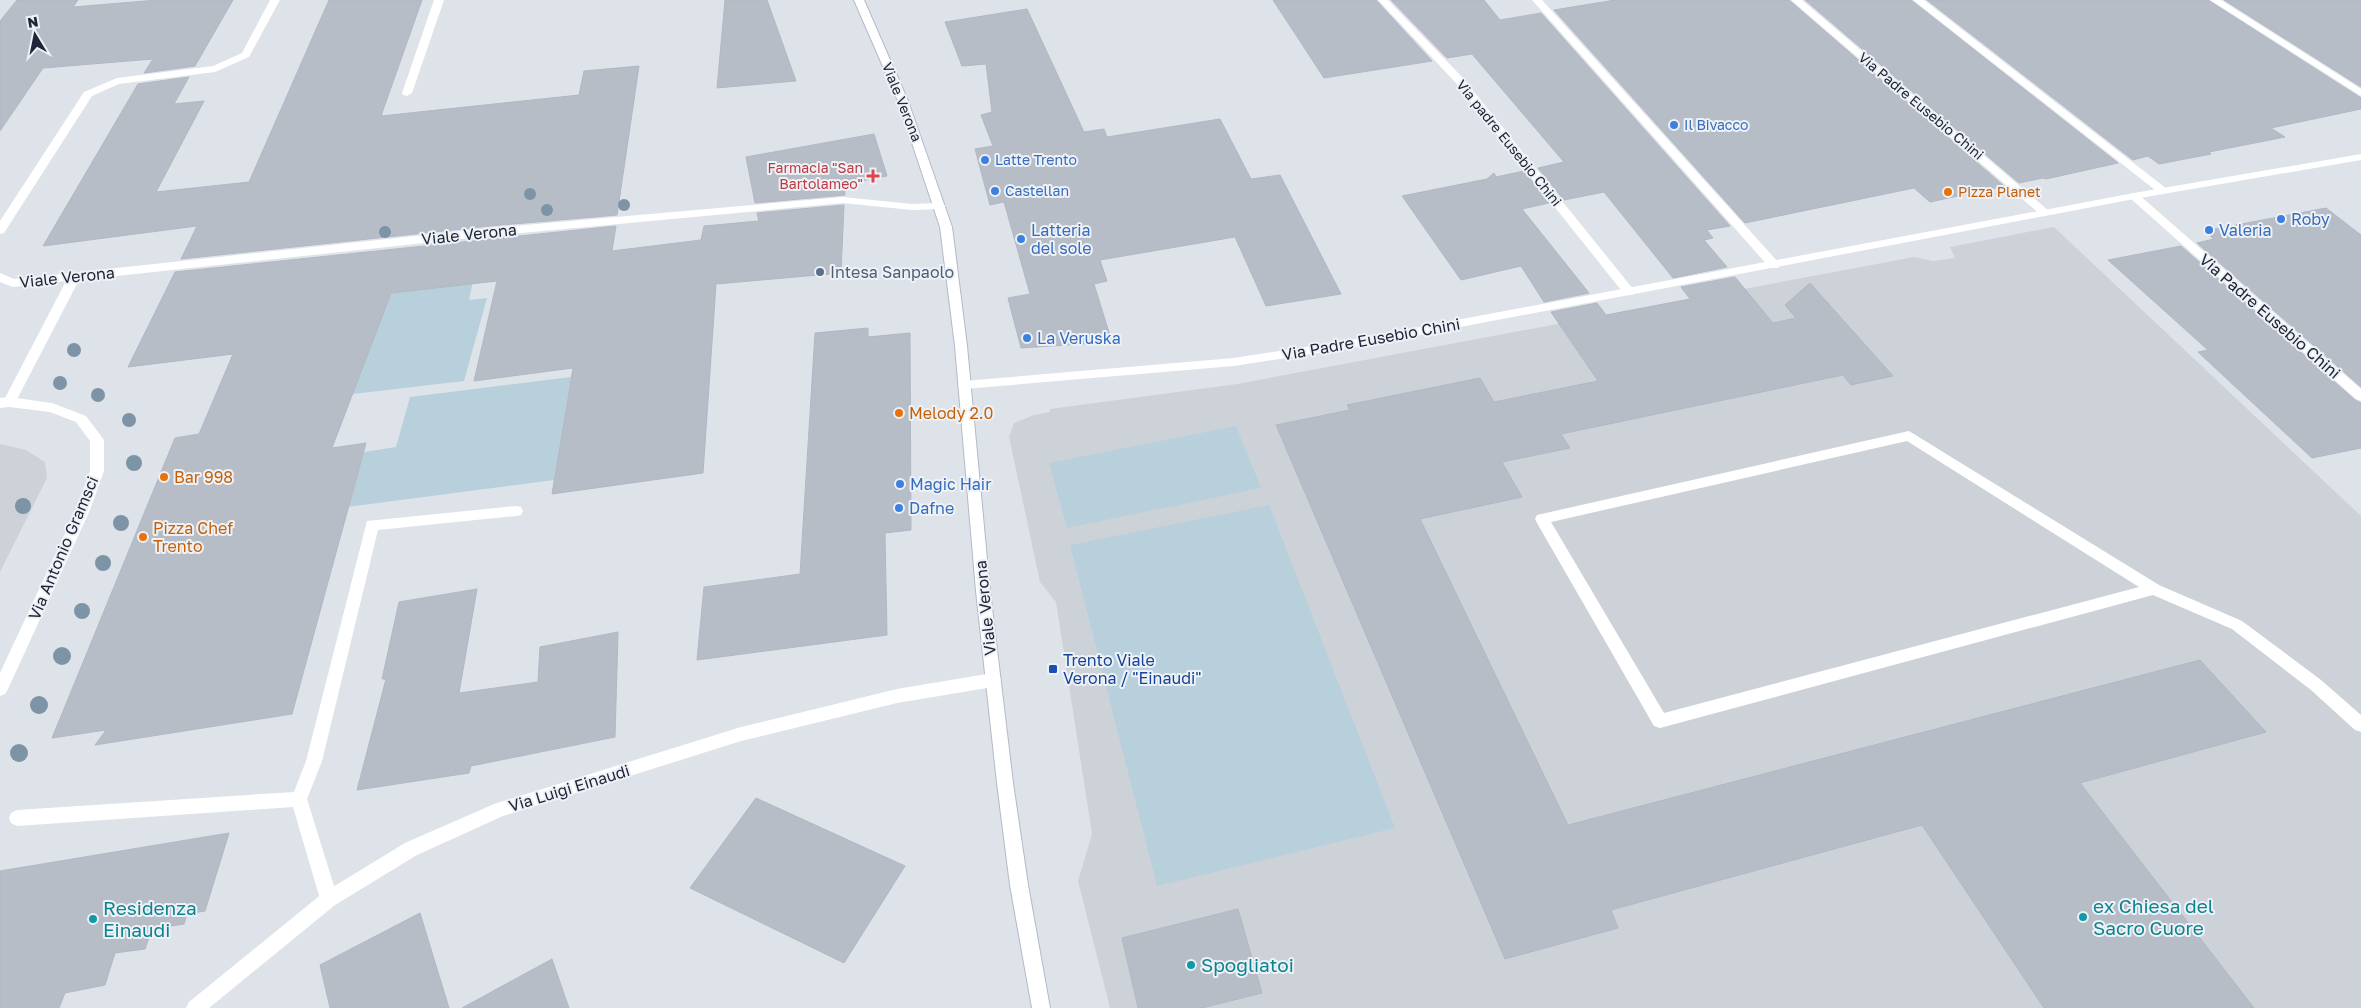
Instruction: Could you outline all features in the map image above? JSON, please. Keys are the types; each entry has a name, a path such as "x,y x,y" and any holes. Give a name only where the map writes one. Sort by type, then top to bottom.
{"street":[{"path":"0,230 88,94 117,81 215,69 246,56 275,0"},
{"path":"407,93 439,0"},
{"name":"Viale Verona","path":"859,0 903,101 946,227 964,385 993,680 1019,885 1041,1008"},
{"name":"Via padre Eusebio Chini","path":"1382,0 1459,80 1629,292"},
{"path":"1537,0 1774,265"},
{"name":"Via Padre Eusebio Chini","path":"1796,0 2045,213"},
{"path":"1918,0 2163,191"},
{"path":"2215,0 2361,93"},
{"name":"Via Padre Eusebio Chini","path":"964,385 1234,362 1350,344 2134,196 2361,158"},
{"name":"Via Padre Eusebio Chini","path":"2134,196 2361,396"},
{"name":"Viale Verona","path":"0,277 12,283 490,232 833,200 877,202 912,207 940,206"},
{"name":"Via Antonio Gramsci","path":"0,689 82,510 97,471 97,440 81,419 52,408 5,403 75,276"},
{"path":"2154,589 1660,720 1542,519 1909,436 2154,589 2237,625 2316,685 2361,725"},
{"path":"329,899 299,799 314,761 372,525 516,512"},
{"name":"Via Luigi Einaudi","path":"195,1008 329,899 411,849 500,810 741,734 897,696 993,680"},
{"path":"17,818 299,799"}],"shaded area":[{"path":"2054,227 2361,516 2361,1008 1110,1008 1078,881 1092,834 1056,602 1040,582 1009,437 1014,423 1034,415 1050,412 1050,409 1237,384 1914,257 1933,261 1955,258 1950,247"},
{"path":"482,240 469,300 487,298 464,381 353,394 374,328 338,270"},
{"path":"571,377 554,480 347,507 364,452 396,447 410,397"},
{"path":"1236,426 1261,488 1067,528 1049,463"},
{"path":"0,444 26,450 45,462 47,478 0,572"},
{"path":"1269,505 1395,828 1157,886 1070,545"}],"building":[{"path":"17,0 78,0 73,7 157,0 233,0 195,66 144,73 153,59 43,68 0,131 0,21"},
{"path":"329,0 422,0 381,116 579,95 584,71 639,66 617,215 490,226 181,259 197,226 43,246 138,84 189,77 174,104 204,101 156,192 249,182"},
{"path":"725,0 767,0 796,81 717,88"},
{"path":"1273,0 1376,0 1432,61 1324,78"},
{"path":"1391,0 1484,0 1500,20 1541,13 1730,226 1707,230 1713,238 1704,240 1727,267 1673,278 1604,192 1564,200 1538,168 1564,162 1472,54 1447,58"},
{"path":"1615,0 1789,0 2004,186 1930,202 1914,188 1745,223 1554,10"},
{"path":"1805,0 1911,0 2118,163 2019,183"},
{"path":"1927,0 2208,0 2361,98 2361,109 2271,128 2285,137 2209,152 2211,154 2159,164 2148,156 2133,160"},
{"path":"2224,0 2361,0 2361,87"},
{"path":"1027,9 1084,132 1104,129 1107,137 1220,119 1251,179 1280,175 1341,294 1266,306 1235,237 1100,260 1107,281 1094,284 1112,342 1021,348 1008,298 1030,294 1004,202 990,205 975,149 993,146 981,115 992,112 986,64 962,66 945,22"},
{"path":"874,134 887,176 845,184 845,195 755,203 746,157"},
{"path":"1524,171 1549,203 1522,209 1589,293 1544,302 1521,266 1461,280 1402,196 1487,179 1494,173 1496,177"},
{"path":"844,205 841,273 716,284 703,473 552,494 573,368 474,381 497,281 391,293 332,448 366,443 292,714 95,745 106,730 52,738 175,438 199,434 233,354 128,367 175,272 616,226 612,251 701,240 704,226 759,221 757,213"},
{"path":"2326,208 2361,235 2361,387 2197,243 2214,239 2204,231"},
{"path":"2181,246 2355,400 2361,403 2361,448 2312,458 2198,352 2208,350 2108,260"},
{"path":"1735,277 1773,323 1796,318 1785,305 1810,283 1893,376 1851,385 1843,375 1561,434 1570,448 1502,462 1522,497 1420,519 1568,825 2200,660 2266,732 2080,783 2254,1008 2044,1008 1922,825 1611,910 1618,928 1505,959 1276,425 1350,410 1347,405 1480,378 1494,402 1598,381 1551,312 1597,303 1606,315 1690,299 1681,287"},
{"path":"868,328 868,337 910,333 911,530 885,533 887,635 697,660 704,587 800,574 815,333"},
{"path":"477,589 459,693 538,682 540,647 618,632 615,737 471,766 469,773 357,790 386,679 382,679 399,602"},
{"path":"756,798 905,866 844,963 690,888"},
{"name":"Residenza Einaudi","path":"229,833 205,911 187,914 184,924 152,929 145,949 115,953 105,985 65,993 59,1008 0,1008 0,871"},
{"name":"Spogliatoi","path":"1238,909 1262,993 1202,1008 1138,1008 1122,938"},
{"path":"420,913 449,1008 330,1008 320,965"},
{"path":"552,959 569,1008 462,1008"}],"place":[{"name":"Il Bivacco","path":"1674,125"},
{"name":"Latte Trento","path":"985,160"},
{"name":"Farmacia \"San Bartolameo\"","path":"873,176"},
{"name":"Castellan","path":"995,191"},
{"name":"Pizza Planet","path":"1948,192"},
{"name":"Roby","path":"2281,219"},
{"name":"Valeria","path":"2209,230"},
{"name":"Latteria del sole","path":"1021,239"},
{"name":"Intesa Sanpaolo","path":"820,272"},
{"name":"La Veruska","path":"1027,338"},
{"name":"Melody 2.0","path":"899,413"},
{"name":"Bar 998","path":"164,477"},
{"name":"Magic Hair","path":"900,484"},
{"name":"Dafne","path":"899,508"},
{"name":"Pizza Chef Trento","path":"143,537"},
{"name":"Trento Viale Verona / \"Einaudi\"","path":"1053,669"},
{"name":"ex Chiesa del Sacro Cuore","path":"2083,917"},
{"name":"Residenza Einaudi","path":"93,919"},
{"name":"Spogliatoi","path":"1191,965"}]}
